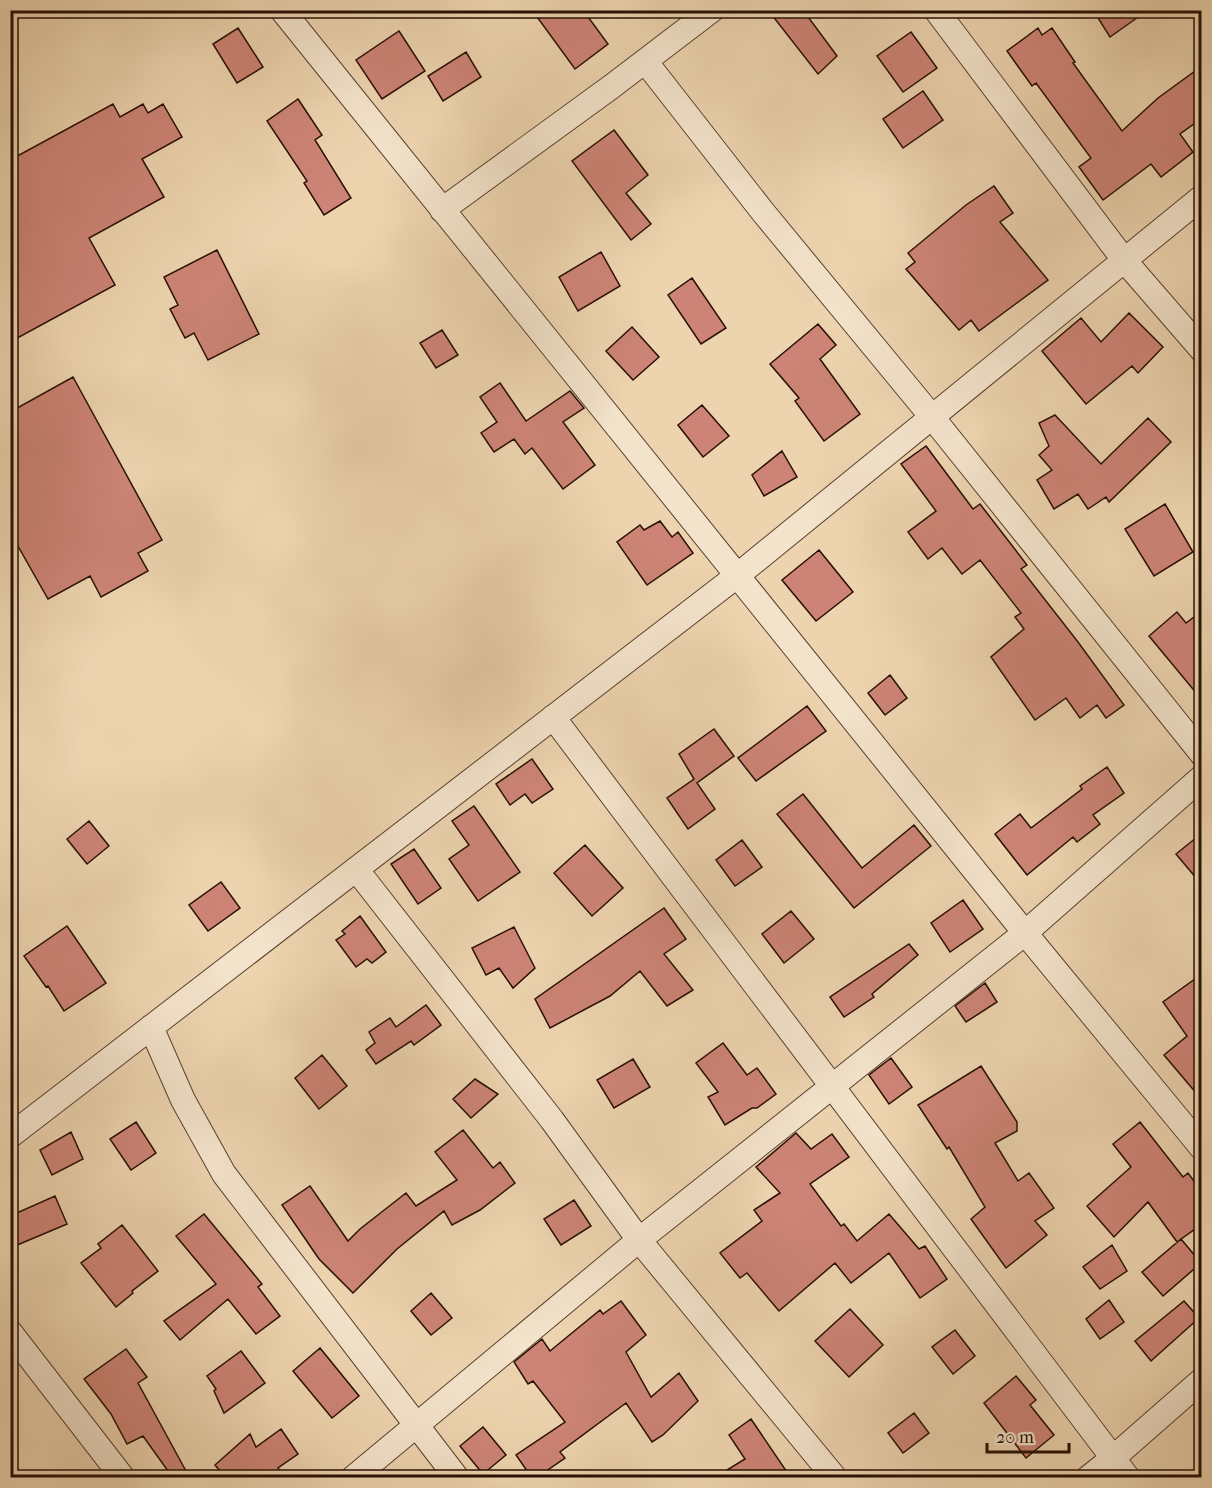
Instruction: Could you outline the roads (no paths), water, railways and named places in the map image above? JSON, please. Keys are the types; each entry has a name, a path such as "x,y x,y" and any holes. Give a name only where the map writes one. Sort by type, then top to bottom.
{"street":[{"path":"282,10 1025,933 1202,1148"},
{"path":"442,210 712,10"},
{"path":"936,10 1124,260 1202,350"},
{"path":"645,61 763,212 932,417 1202,754"},
{"path":"10,1136 738,575 1202,197"},
{"path":"553,717 1128,1478"},
{"path":"353,1478 639,1240 1025,933 1202,777"},
{"path":"356,869 552,1120 639,1240 835,1478"},
{"path":"152,1027 183,1100 224,1174 457,1478"},
{"path":"10,1332 123,1478"},
{"path":"1088,1478 1202,1380"}]}
